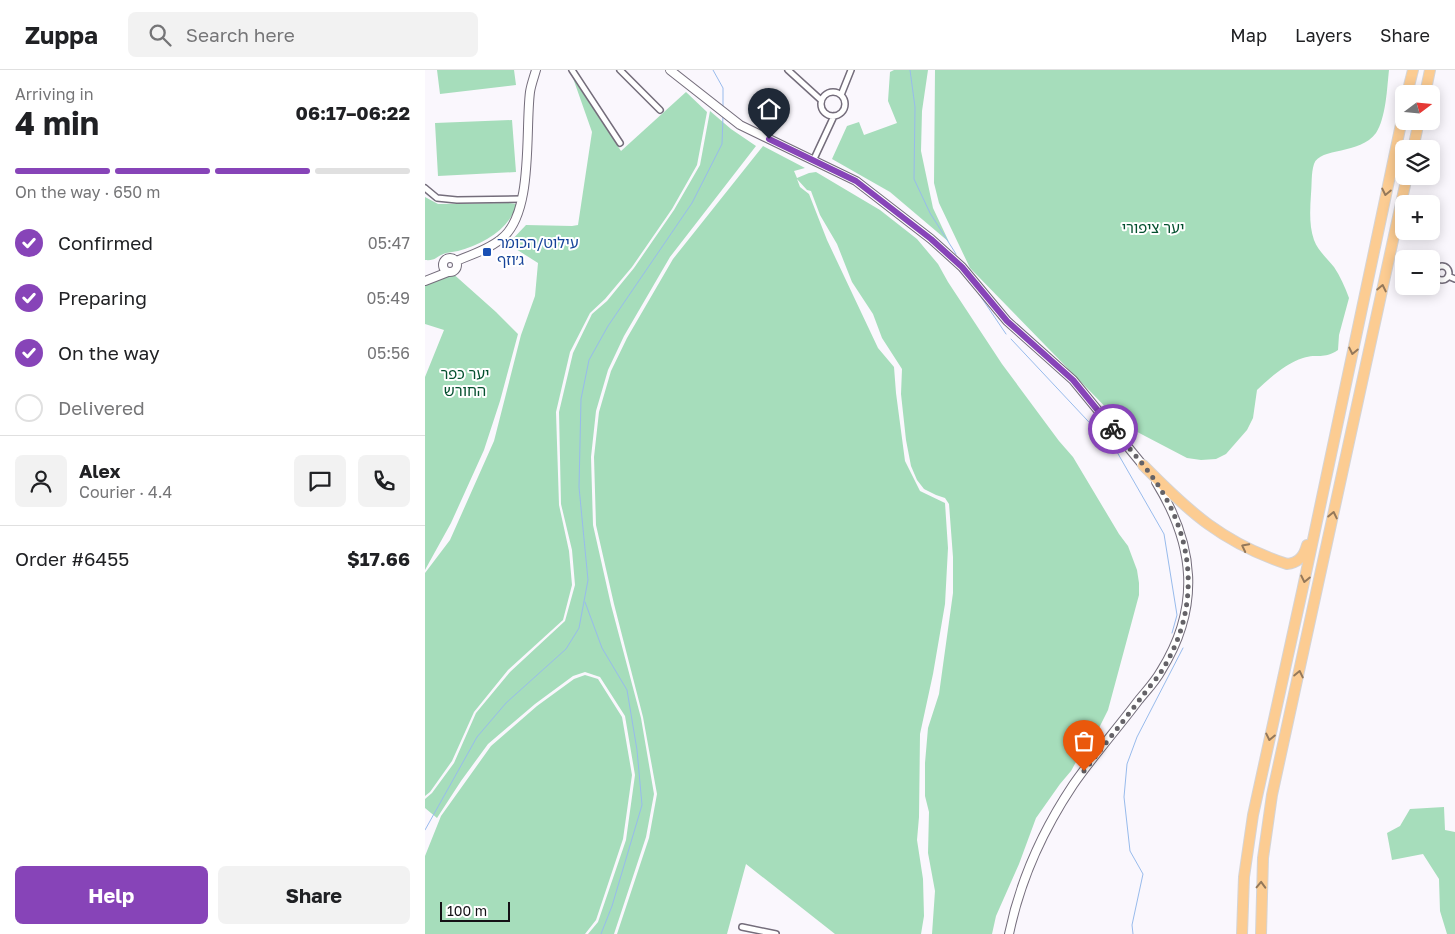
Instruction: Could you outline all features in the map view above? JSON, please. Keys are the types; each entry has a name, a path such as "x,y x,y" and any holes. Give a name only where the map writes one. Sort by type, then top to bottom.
{"highway":[{"path":"1409,85 1413,70"},
{"path":"1427,85 1430,70"},
{"path":"1236,934 1242,858 1328,469 1400,130"},
{"path":"1261,934 1263,865 1272,795 1405,185"},
{"path":"1143,465 1176,498 1216,531 1256,553 1287,564 1297,561 1305,552 1328,469"},
{"path":"1242,934 1244,877 1253,815"}],"main road":[{"path":"456,261 502,239 511,227 520,209 530,90 536,70"},
{"path":"670,70 740,125 856,181 931,239 962,267 997,311 1073,380 1156,482 1173,513 1185,546 1189,584 1182,626 1175,646 1161,672 1084,771 1051,821 1020,892 1009,934"},
{"path":"425,277 437,271 447,258 452,258 456,261"},
{"path":"425,281 456,269 456,261"},
{"path":"442,265 448,272"}],"street":[{"path":"572,70 620,143"},
{"path":"620,70 660,110"},
{"path":"787,70 821,100"},
{"path":"841,95 851,70"},
{"path":"830,92 841,95 845,106 841,113 829,116 821,108 823,96 830,92"},
{"path":"813,161 833,116"},
{"path":"425,188 437,198 457,200 522,199"},
{"path":"1448,276 1455,279"},
{"path":"742,927 776,934"}],"green space":[{"path":"437,70 514,70 516,85 440,94"},
{"path":"894,70 928,70 922,111 921,151 933,208 949,242 890,192 832,159 847,126 859,122 864,135 897,123 888,101 890,72"},
{"name":"יער ציפורי","path":"935,70 1389,70 1384,111 1376,133 1360,145 1324,155 1318,159 1313,168 1310,211 1312,235 1318,248 1334,267 1349,298 1339,335 1338,350 1324,356 1297,360 1284,367 1267,381 1257,390 1253,418 1247,430 1226,454 1216,459 1201,460 1187,458 1122,424 970,268 939,203 934,183"},
{"path":"573,78 621,151 686,92 707,112 697,165 672,209 632,267 605,299 590,313 570,352 556,412 559,505 569,551 572,585 563,620 508,670 474,712 452,761 430,792 425,796 425,573 450,540 494,441 521,335 535,296 538,263 508,244 526,225 578,225 592,132"},
{"path":"710,111 731,129 756,146 670,257 624,336 608,370 596,411 591,457 593,525 611,605 641,718 654,794 646,837 614,934 588,934 598,922 626,840 635,775 625,716 600,677 585,672 573,676 535,704 488,744 437,818 425,808 425,799 432,793 454,763 476,713 510,672 565,621 575,585 572,550 561,504 559,412 573,353 592,314 607,301 634,268 674,210 700,165"},
{"path":"512,120 516,172 438,176 435,123"},
{"path":"763,146 805,168 794,171 797,178 816,172 880,210 917,239 938,264 1002,364 1073,457 1128,546 1137,570 1139,595 1108,710 1095,736 1036,818 1019,864 996,916 992,934 932,934 935,891 928,853 929,812 925,796 925,763 928,728 939,694 953,593 953,557 949,504 945,498 924,489 917,480 911,466 906,440 901,394 902,369 882,338 873,314 852,282 837,244 820,215 811,191 807,190 797,179 800,187 809,194 827,240 878,348 894,367 905,461 920,491 945,503 948,548 945,604 920,734 917,840 923,879 924,916 921,934 835,934 746,864 727,934 617,934 649,838 657,794 643,717 596,525 594,457 599,412 611,371 627,338 673,259"},
{"path":"425,197 438,204 517,204 508,221 486,240 458,251 446,253 432,260 425,260"},
{"name":"יער כפר החורש","path":"450,271 518,334 500,401 484,450 451,523 425,570 425,377 444,330 425,324 425,284"},
{"path":"585,675 598,679 622,717 632,775 623,839 596,920 585,934 425,934 425,856 441,816 491,746 537,706 574,679"},
{"path":"1444,807 1445,830 1455,832 1455,934 1447,934 1440,911 1439,879 1423,854 1392,860 1387,833 1400,826 1410,809"}],"waterway":[{"path":"713,70 723,88 723,107"},
{"path":"910,70 915,107 914,179 930,213 956,254"},
{"path":"425,830 477,737 506,703 566,649 579,628 588,580 579,487 581,399 589,360 608,326 692,203 722,144 723,116"},
{"path":"979,294 1006,334"},
{"path":"1011,339 1117,452 1164,534 1177,615 1172,633"},
{"path":"585,602 602,648 627,690 637,750 642,805 612,906 601,934"},
{"path":"1133,934 1132,925 1143,874 1130,851 1124,797 1127,764 1137,737 1183,648"}],"way so far":[{"path":"1084,771 1161,672 1175,646 1185,617 1188,596 1187,555 1179,526 1156,482 1113,429"}],"place":[{"name":"עילוט/הכומר ג׳וזף","path":"487,252"}],"route":[{"path":"769,139 856,181 931,239 962,267 1007,321 1073,380 1113,429"}]}
